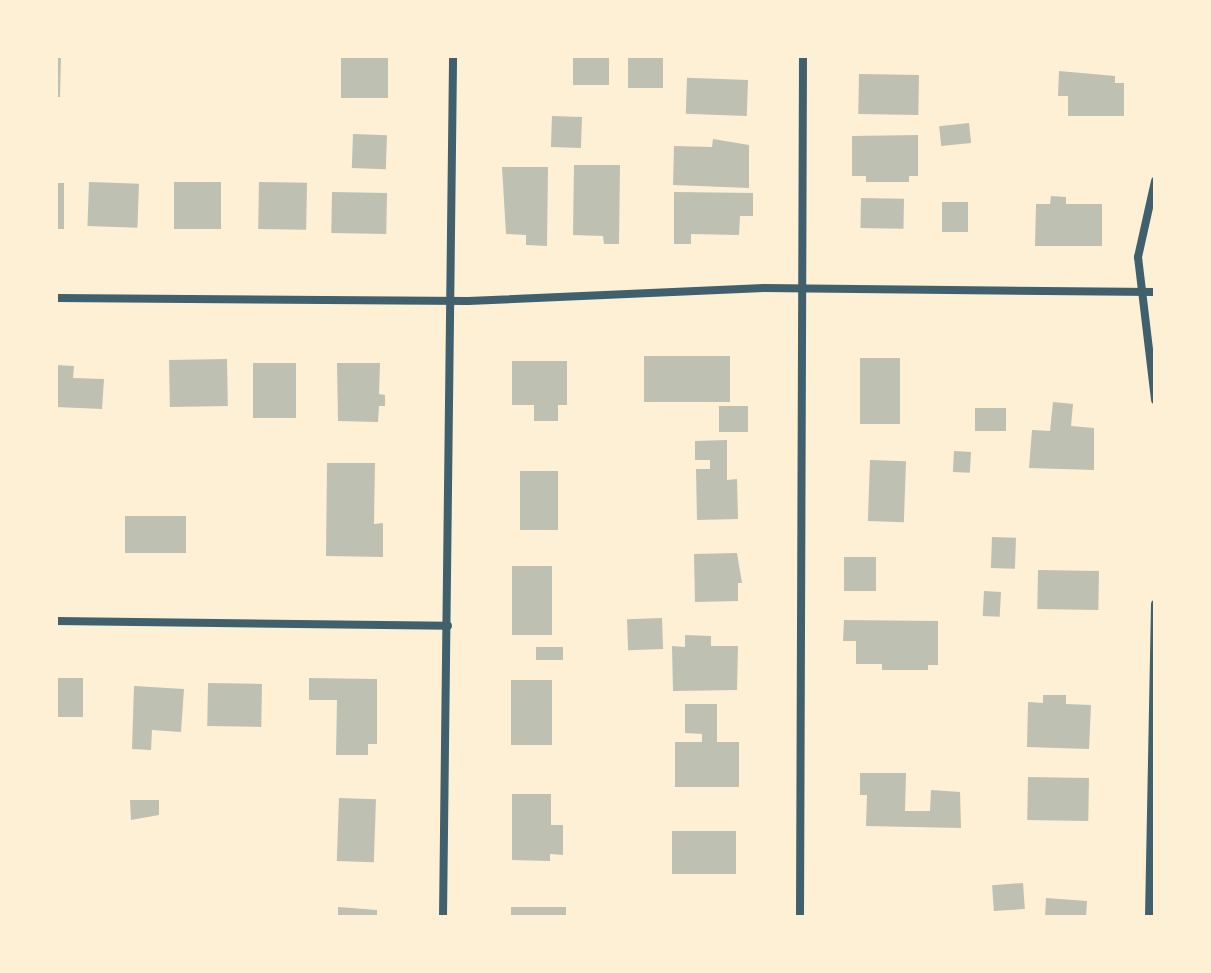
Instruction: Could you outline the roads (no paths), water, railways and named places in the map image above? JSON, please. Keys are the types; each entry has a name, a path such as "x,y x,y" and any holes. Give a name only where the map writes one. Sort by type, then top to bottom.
{"street":[{"path":"443,917 454,301 453,56"},
{"path":"800,917 803,56"},
{"path":"1155,181 1138,257 1155,400"},
{"path":"56,298 454,301 802,288 1155,292"},
{"path":"1149,917 1155,604"},
{"path":"56,621 448,626"}]}
